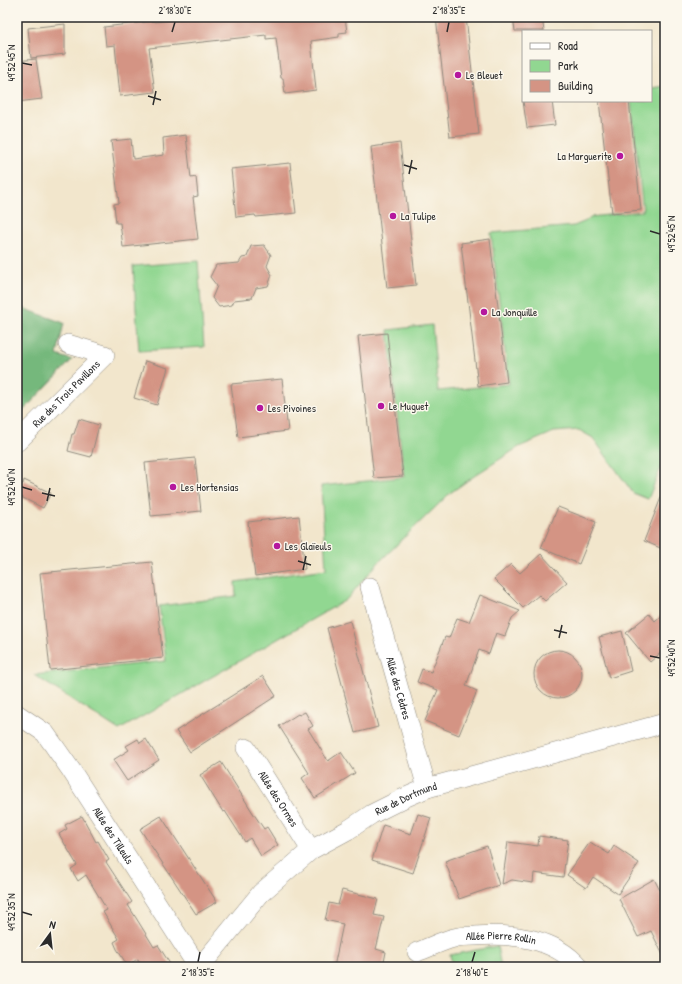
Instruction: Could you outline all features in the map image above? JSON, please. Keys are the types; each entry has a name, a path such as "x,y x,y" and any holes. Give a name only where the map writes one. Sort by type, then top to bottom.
{"street":[{"name":"Rue des Trois Pavillons","path":"17,442 105,356 68,344"},
{"name":"Allée des Cèdres","path":"370,587 427,788"},
{"name":"Allée des Tilleuls","path":"17,714 45,733 71,770 199,967"},
{"name":"Rue de Dortmund","path":"199,967 261,893 311,850 348,830 372,814 427,788 665,723"},
{"name":"Allée des Ormes","path":"246,748 311,850"},
{"name":"Allée Pierre Rollin","path":"417,952 455,937 489,935 514,936 542,942 562,951 579,967"}],"green space":[{"path":"665,86 665,458 648,499 633,493 593,438 579,430 554,432 519,447 450,493 378,563 346,600 119,730 34,675 166,661 159,606 236,596 235,582 326,569 321,486 404,477 388,330 432,325 438,391 509,384 491,233 574,226 586,221 590,217 643,211 631,102 652,102 652,88"},
{"path":"198,261 204,347 139,351 133,266"},
{"path":"17,306 64,323 57,355 72,360 17,417"},
{"path":"497,946 501,967 453,967 450,955"}],"building":[{"path":"219,17 345,17 347,32 339,33 339,37 311,41 316,90 285,94 283,78 281,78 276,38 266,39 266,35 149,48 155,92 120,96 115,45 106,46 104,27 154,21"},
{"name":"Le Bleuet","path":"436,17 466,17 479,134 450,137"},
{"path":"513,17 542,17 544,30 515,31"},
{"path":"65,24 65,54 31,58 28,28"},
{"path":"36,59 42,99 17,102 17,61"},
{"path":"523,102 552,102 555,125 527,128"},
{"name":"La Marguerite","path":"599,102 629,102 641,210 612,213"},
{"path":"186,135 191,178 196,177 198,196 193,197 198,239 123,247 120,223 116,223 114,204 119,203 111,141 131,139 133,159 164,155 163,138"},
{"name":"La Tulipe","path":"400,143 416,285 387,288 371,147"},
{"path":"290,163 296,213 256,217 255,215 236,217 231,169"},
{"name":"La Jonquille","path":"490,239 507,382 478,386 461,243"},
{"path":"264,245 271,255 267,266 272,275 268,286 256,288 252,298 234,300 232,305 219,307 212,298 217,286 210,277 216,265 239,263 242,258 247,257 251,246"},
{"name":"Le Muguet","path":"387,333 403,476 374,478 358,336"},
{"path":"145,361 168,368 157,405 134,398"},
{"name":"Les Pivoines","path":"282,379 288,431 238,437 231,384"},
{"path":"79,419 99,425 91,457 68,451 72,434 74,434"},
{"name":"Les Hortensias","path":"195,458 201,511 151,516 145,463"},
{"path":"24,480 51,493 43,508 17,495 17,483 23,484"},
{"path":"665,490 665,550 644,541"},
{"path":"558,507 596,522 579,564 541,548"},
{"name":"Les Glaïeuls","path":"299,516 305,569 255,576 248,522"},
{"path":"541,554 567,582 545,601 539,595 523,608 494,579 511,564 520,573"},
{"path":"152,562 163,658 50,670 40,573"},
{"path":"480,595 520,611 512,618 505,636 496,633 489,654 479,650 466,686 477,691 459,735 425,721 438,690 417,682 422,669 431,672 445,637 449,638 457,618 469,622"},
{"path":"665,612 665,649 650,662 626,633 649,614 655,621"},
{"path":"350,621 378,727 355,733 327,628"},
{"path":"622,631 631,671 609,678 599,637"},
{"path":"553,650 563,650 572,654 578,660 581,665 581,683 572,694 563,698 553,698 544,694 538,688 534,679 534,669 538,660 544,654"},
{"path":"263,676 276,696 190,752 176,731"},
{"path":"305,712 313,726 308,729 328,761 341,752 355,773 315,798 302,778 309,773 279,726 298,714 299,715"},
{"path":"138,739 140,743 146,739 159,760 127,781 113,760 129,750 126,746"},
{"path":"221,762 253,813 264,829 267,827 278,845 261,856 250,838 245,842 225,811 223,812 200,775"},
{"path":"418,814 431,818 413,873 372,860 383,825 411,834"},
{"path":"82,816 96,842 98,841 109,860 106,862 132,902 128,905 154,947 158,945 172,967 143,967 138,959 127,965 117,949 114,942 119,939 103,912 107,910 86,875 78,881 71,869 77,865 59,834 67,829 65,825"},
{"path":"161,816 217,902 196,914 140,829"},
{"path":"539,836 568,840 563,877 534,873 533,883 512,880 502,884 508,842 538,846"},
{"path":"590,842 609,854 614,846 639,863 618,894 593,877 586,888 567,875"},
{"path":"487,846 499,885 459,899 445,861"},
{"path":"654,879 665,900 665,959 651,931 638,937 619,899"},
{"path":"342,890 378,899 374,915 384,917 376,949 386,952 383,967 334,967 343,924 325,920 329,903 338,905"}],"place":[{"name":"Le Bleuet","path":"458,75"},
{"name":"La Marguerite","path":"620,156"},
{"name":"La Tulipe","path":"393,216"},
{"name":"La Jonquille","path":"484,312"},
{"name":"Le Muguet","path":"381,406"},
{"name":"Les Pivoines","path":"260,408"},
{"name":"Les Hortensias","path":"173,487"},
{"name":"Les Glaïeuls","path":"277,546"}]}
